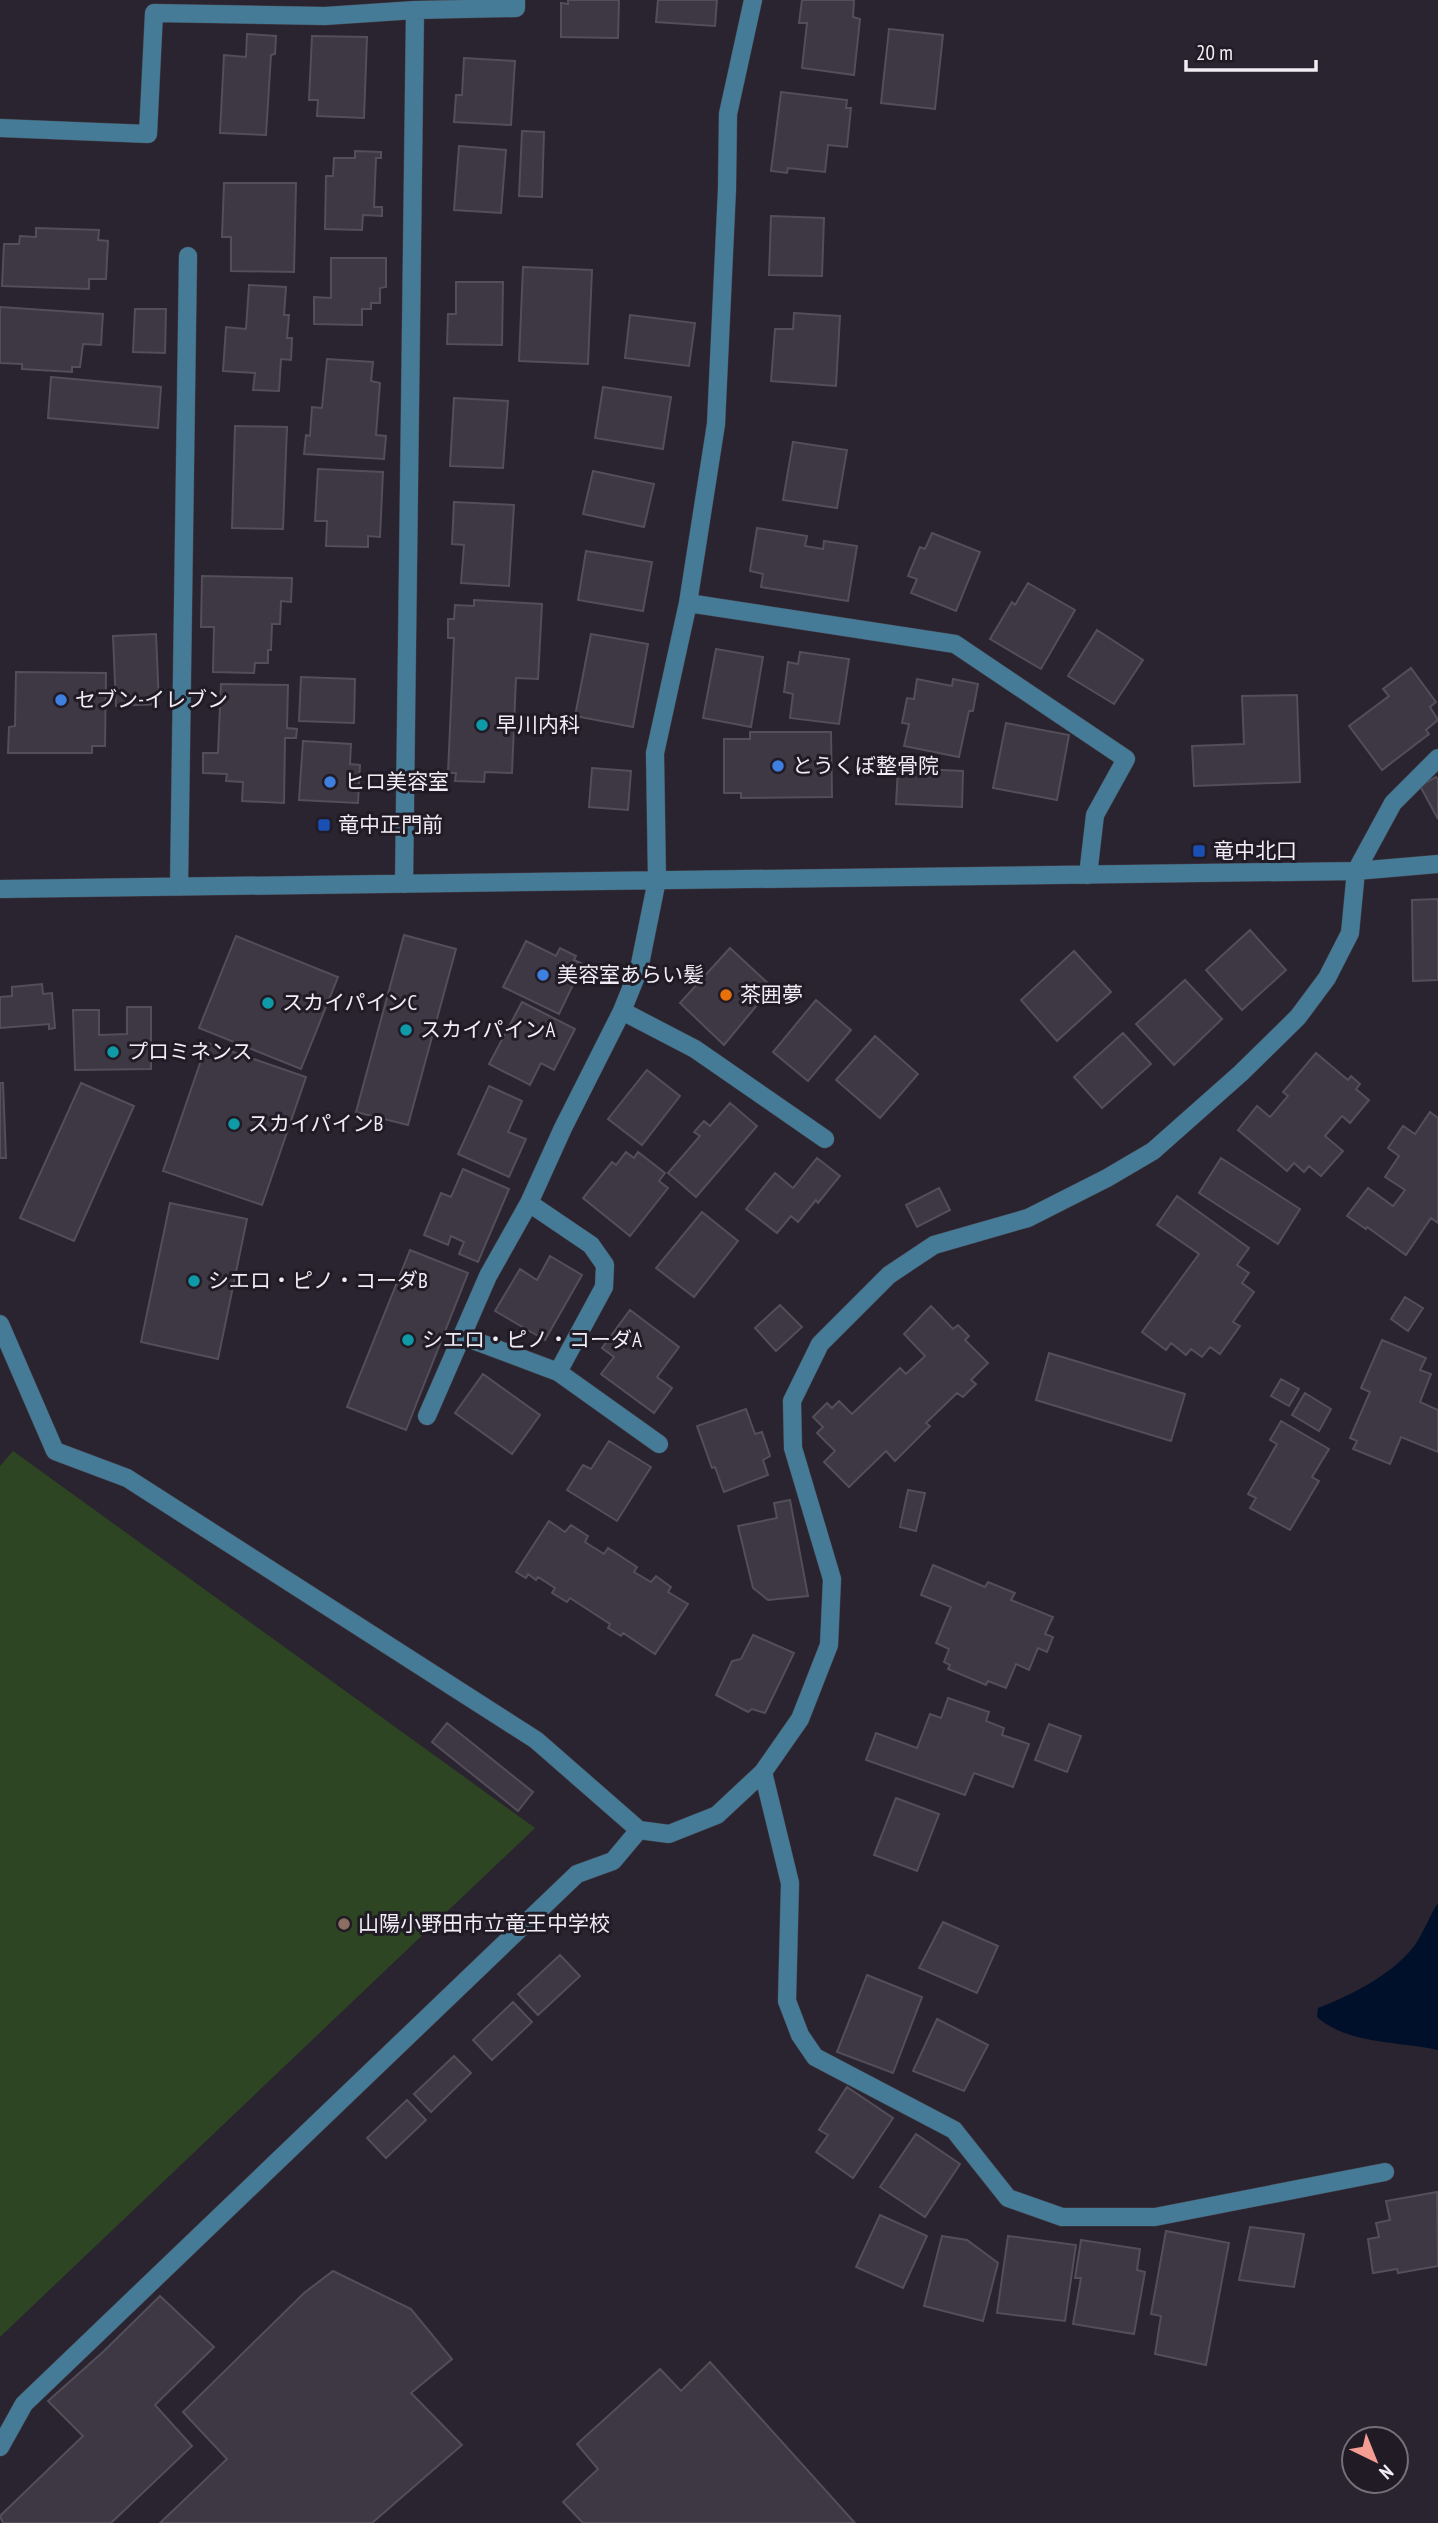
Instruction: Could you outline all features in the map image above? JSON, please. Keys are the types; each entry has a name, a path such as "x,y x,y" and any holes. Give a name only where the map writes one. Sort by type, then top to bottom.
{"street":[{"path":"0,128 148,134 154,13 324,8 516,8 516,0"},
{"path":"427,1416 488,1276 529,1203 563,1128 622,1012 639,969 657,880 655,753 688,603 716,424 728,114 753,0"},
{"path":"404,884 415,10"},
{"path":"179,887 188,256"},
{"path":"688,603 955,644 1126,759 1096,815 1088,875"},
{"path":"0,1324 55,1451 127,1478 536,1740 639,1830 669,1834 717,1815 763,1772 800,1719 829,1645 832,1579 793,1448 792,1401 820,1344 889,1275 934,1245 1028,1218 1153,1151 1241,1073 1298,1017 1327,978 1350,933 1356,871 1393,803 1438,758"},
{"path":"0,889 1356,871 1438,864"},
{"path":"622,1012 695,1049 825,1139"},
{"path":"529,1203 591,1245 605,1265 604,1287 558,1373"},
{"path":"462,1336 558,1373 659,1444"},
{"path":"763,1772 790,1883 787,2001 800,2035 815,2057 954,2130 1008,2198 1062,2217 1155,2217 1385,2172"},
{"path":"0,2446 24,2404 576,1874 613,1861 639,1830"}],"green space":[{"path":"13,1451 535,1828 0,2337 0,1466"}],"water":[{"path":"1438,1903 1438,2050 1375,2041 1344,2033 1317,2017 1318,2008 1359,1990 1397,1964 1417,1942"}],"building":[{"path":"568,0 619,0 618,38 561,37 561,3 568,4"},
{"path":"658,0 717,0 715,26 656,22"},
{"path":"802,0 854,0 853,17 860,19 854,75 802,68 807,23 799,23"},
{"path":"889,29 943,35 935,109 881,103"},
{"path":"247,34 276,36 275,54 271,55 266,135 220,133 224,55 246,57"},
{"path":"312,36 367,37 364,118 317,116 318,100 309,100"},
{"path":"464,58 515,61 511,125 454,122 456,95 462,95"},
{"path":"781,92 847,100 846,108 851,108 847,147 828,145 825,172 788,168 787,173 771,171"},
{"path":"522,131 544,132 542,197 519,196"},
{"path":"459,146 506,150 501,213 454,210"},
{"path":"355,151 381,152 381,158 376,158 374,207 382,207 382,216 363,215 362,230 325,229 326,176 333,176 334,158 355,158"},
{"path":"224,183 296,183 294,272 231,271 231,237 222,237"},
{"path":"771,216 824,218 822,276 769,275"},
{"path":"36,228 99,230 98,240 108,241 106,279 89,279 89,289 2,286 4,244 19,244 20,236 36,237"},
{"path":"331,258 386,258 386,287 380,288 380,303 371,303 371,309 362,309 362,325 314,324 314,297 331,298"},
{"path":"523,267 592,270 588,364 519,361"},
{"path":"456,282 503,282 502,345 447,344 448,314 456,314"},
{"path":"249,285 286,287 284,315 289,315 287,338 292,338 291,360 281,359 279,391 253,390 255,373 223,371 226,327 246,329"},
{"path":"0,307 103,314 101,345 83,344 80,367 72,367 72,372 22,369 22,364 0,363"},
{"path":"135,309 166,309 165,353 133,352"},
{"path":"794,313 840,316 836,386 771,381 775,329 793,329"},
{"path":"630,315 695,323 689,366 625,358"},
{"path":"327,359 373,362 371,381 380,383 376,435 386,436 384,459 304,454 306,435 310,436 312,407 322,408"},
{"path":"51,377 161,387 158,428 48,418"},
{"path":"603,387 671,397 663,449 595,438"},
{"path":"454,398 508,401 503,468 450,466"},
{"path":"235,426 287,427 283,529 232,528"},
{"path":"793,442 847,450 837,508 783,500"},
{"path":"318,469 383,472 380,537 368,536 368,547 326,546 327,521 315,521"},
{"path":"593,471 654,484 644,527 583,514"},
{"path":"454,502 514,505 509,586 461,583 464,545 452,544"},
{"path":"757,528 807,536 805,546 823,549 824,541 857,546 848,601 761,587 763,574 750,571"},
{"path":"932,533 980,552 956,611 911,593 917,579 908,576 920,547 925,549"},
{"path":"586,551 652,562 643,611 578,600"},
{"path":"202,576 292,578 291,602 281,601 280,624 272,624 268,663 255,663 254,673 213,672 214,627 201,627"},
{"path":"1028,583 1075,610 1041,669 990,639 1012,602 1015,605"},
{"name":"早川内科","path":"474,600 542,604 538,679 516,678 512,773 485,772 484,782 455,781 456,773 448,773 454,638 448,638 448,619 454,619 455,605 474,606"},
{"path":"1097,630 1143,660 1114,704 1068,676"},
{"path":"156,634 159,704 116,706 113,636"},
{"path":"591,634 648,644 633,727 575,716"},
{"path":"716,649 763,657 751,727 703,718"},
{"path":"800,652 849,659 839,724 790,718 793,694 784,692 788,662 798,664"},
{"path":"1411,668 1436,702 1430,707 1438,720 1426,730 1429,734 1382,770 1349,726 1389,696 1383,689"},
{"name":"セブン-イレブン","path":"16,672 106,673 105,746 92,746 92,753 8,753 9,727 15,726"},
{"path":"301,677 355,679 354,723 299,721"},
{"path":"917,679 952,686 953,679 978,684 959,757 904,746 909,724 902,723 907,698 914,699"},
{"path":"221,684 288,685 287,728 297,729 296,738 285,738 284,803 242,801 243,782 226,781 227,774 203,773 203,753 218,753"},
{"path":"1297,695 1300,782 1194,786 1192,746 1244,744 1242,696"},
{"path":"1006,723 1069,735 1057,800 993,788"},
{"name":"とうくぼ整骨院","path":"750,732 831,732 832,797 741,798 741,793 724,793 724,739 750,739"},
{"name":"ヒロ美容室","path":"303,741 351,744 350,764 360,765 358,803 299,800"},
{"path":"592,768 631,771 628,810 589,807"},
{"path":"898,768 963,771 962,807 896,804"},
{"path":"1436,777 1438,780 1438,819 1420,786"},
{"path":"1438,899 1438,980 1413,981 1412,900"},
{"path":"1250,930 1286,970 1242,1010 1206,970"},
{"name":"スカイパインA","path":"404,935 456,949 408,1125 356,1112"},
{"name":"スカイパインC","path":"236,936 338,977 301,1069 199,1028"},
{"name":"美容室あらい髪","path":"526,941 556,956 560,948 576,956 574,960 583,964 559,1014 503,987"},
{"name":"茶囲夢","path":"730,948 772,987 724,1045 680,1003"},
{"path":"1074,951 1111,992 1057,1041 1021,1000"},
{"path":"1185,980 1222,1019 1174,1065 1136,1024"},
{"path":"42,984 43,994 52,993 55,1028 49,1029 49,1024 0,1028 0,997 12,996 12,987"},
{"path":"816,1000 851,1030 808,1081 773,1052"},
{"path":"522,1002 575,1029 554,1070 541,1063 530,1085 489,1064"},
{"name":"プロミネンス","path":"127,1007 151,1007 151,1069 75,1070 73,1010 99,1010 99,1035 127,1034"},
{"path":"1123,1033 1151,1064 1102,1108 1074,1077"},
{"path":"875,1036 918,1074 880,1118 836,1080"},
{"name":"スカイパインB","path":"207,1043 306,1077 262,1205 163,1171"},
{"path":"1316,1053 1348,1080 1351,1076 1360,1084 1356,1089 1369,1100 1350,1123 1342,1116 1325,1136 1343,1151 1321,1176 1309,1166 1304,1172 1294,1163 1287,1171 1238,1130 1257,1106 1270,1117 1288,1096 1283,1092"},
{"path":"647,1070 680,1096 642,1145 608,1119"},
{"path":"0,1083 3,1083 6,1158 0,1158"},
{"path":"81,1083 134,1106 74,1241 20,1218"},
{"path":"489,1086 522,1101 508,1132 526,1139 509,1177 458,1154"},
{"path":"730,1103 757,1126 696,1197 668,1173 700,1136 694,1132 704,1121 710,1126"},
{"path":"1430,1112 1438,1118 1438,1223 1431,1218 1406,1255 1347,1216 1368,1188 1393,1206 1405,1190 1385,1177 1399,1156 1388,1148 1403,1126 1415,1134"},
{"path":"626,1152 634,1158 638,1152 665,1173 659,1181 668,1188 630,1236 583,1198 612,1162 616,1165"},
{"path":"817,1158 840,1176 798,1222 791,1216 777,1233 746,1209 775,1173 793,1188"},
{"path":"1221,1158 1300,1209 1278,1244 1199,1193"},
{"path":"463,1169 509,1189 478,1262 459,1254 464,1242 451,1236 448,1245 424,1235 441,1193 451,1197"},
{"path":"939,1188 950,1210 917,1227 906,1205"},
{"path":"1177,1196 1249,1248 1237,1265 1249,1273 1242,1283 1254,1292 1233,1322 1240,1326 1220,1354 1210,1347 1202,1357 1191,1349 1186,1355 1171,1343 1166,1350 1142,1332 1199,1254 1157,1225"},
{"name":"シエロ・ピノ・コーダB","path":"170,1203 247,1219 218,1359 141,1342"},
{"path":"702,1212 738,1241 694,1297 656,1268"},
{"name":"シエロ・ピノ・コーダA","path":"410,1250 468,1273 406,1430 347,1407"},
{"path":"550,1256 582,1275 545,1340 495,1311 520,1269 537,1280"},
{"path":"1405,1297 1423,1308 1408,1331 1391,1319"},
{"path":"780,1305 802,1327 776,1351 755,1328"},
{"path":"931,1306 953,1329 958,1325 969,1336 965,1340 988,1363 971,1380 976,1384 963,1397 957,1393 926,1423 930,1426 895,1461 886,1451 849,1487 824,1462 835,1451 817,1433 823,1427 813,1417 827,1403 832,1408 839,1401 852,1414 900,1368 906,1374 925,1356 904,1334"},
{"path":"630,1310 679,1347 657,1377 672,1388 654,1413 601,1374 614,1357 602,1348"},
{"path":"1382,1340 1426,1358 1420,1370 1431,1374 1420,1402 1438,1410 1438,1452 1401,1437 1390,1464 1353,1449 1357,1441 1350,1438 1370,1392 1361,1388"},
{"path":"1049,1353 1185,1394 1171,1441 1036,1400"},
{"path":"483,1374 540,1415 512,1454 455,1413"},
{"path":"1281,1379 1299,1389 1289,1406 1271,1396"},
{"path":"1305,1393 1331,1409 1319,1431 1292,1415"},
{"path":"746,1409 755,1434 762,1432 770,1456 763,1460 768,1475 724,1492 697,1426"},
{"path":"1281,1421 1329,1449 1312,1477 1319,1481 1290,1530 1250,1508 1256,1498 1248,1494 1277,1444 1270,1440"},
{"path":"609,1441 651,1467 617,1521 567,1490 583,1465 591,1469"},
{"path":"908,1490 925,1493 916,1531 900,1527"},
{"path":"790,1500 808,1596 768,1600 753,1588 738,1526 777,1518 774,1503"},
{"path":"549,1521 565,1532 571,1525 588,1536 585,1542 604,1554 608,1548 637,1567 634,1572 651,1582 656,1576 671,1587 668,1592 688,1604 655,1654 623,1633 621,1636 608,1628 610,1624 570,1598 567,1602 552,1593 555,1588 538,1577 536,1580 528,1574 526,1578 516,1572"},
{"path":"933,1565 985,1587 988,1582 1015,1593 1011,1600 1053,1617 1045,1634 1053,1637 1047,1652 1038,1648 1029,1670 1016,1664 1006,1688 988,1681 986,1685 948,1669 950,1665 944,1662 949,1649 936,1643 951,1607 921,1595"},
{"path":"753,1635 794,1653 765,1713 752,1709 748,1712 716,1695 732,1661 741,1659"},
{"path":"948,1698 989,1712 986,1721 1004,1728 1002,1735 1029,1744 1013,1787 974,1773 965,1795 866,1760 876,1733 917,1748 930,1714 941,1718"},
{"path":"447,1723 533,1792 518,1811 432,1742"},
{"path":"1049,1724 1081,1736 1067,1772 1035,1760"},
{"path":"896,1798 939,1814 917,1871 874,1855"},
{"path":"943,1922 998,1946 977,1993 919,1968"},
{"path":"560,1955 580,1976 538,2015 518,1994"},
{"path":"867,1975 922,1997 893,2073 837,2052"},
{"path":"513,2002 532,2022 492,2060 473,2040"},
{"path":"937,2019 988,2045 964,2091 913,2071"},
{"path":"454,2056 471,2073 431,2112 414,2094"},
{"path":"847,2087 893,2118 853,2178 816,2152 828,2135 819,2130"},
{"path":"407,2100 426,2120 386,2158 367,2138"},
{"path":"916,2134 960,2164 925,2217 880,2187"},
{"path":"1437,2192 1438,2266 1398,2273 1397,2269 1373,2273 1368,2239 1379,2237 1376,2223 1390,2220 1386,2201"},
{"path":"880,2215 927,2236 903,2288 856,2267"},
{"path":"1250,2227 1304,2234 1294,2287 1239,2280"},
{"path":"1166,2231 1229,2243 1206,2365 1155,2354 1161,2316 1151,2314"},
{"path":"942,2236 967,2240 998,2263 983,2321 924,2306"},
{"path":"1008,2236 1076,2245 1065,2321 997,2313"},
{"path":"1081,2240 1140,2249 1137,2270 1145,2272 1134,2334 1073,2324 1081,2278 1075,2278"},
{"path":"333,2271 411,2309 452,2359 411,2393 462,2445 372,2523 160,2523 227,2459 183,2412 304,2293"},
{"path":"160,2296 214,2347 155,2405 192,2446 111,2523 3,2523 0,2516 83,2436 48,2401"},
{"path":"710,2362 855,2523 583,2523 563,2502 598,2469 577,2444 660,2369 681,2391"}],"place":[{"name":"セブン-イレブン","path":"61,700"},
{"name":"早川内科","path":"482,725"},
{"name":"とうくぼ整骨院","path":"778,766"},
{"name":"ヒロ美容室","path":"330,782"},
{"name":"竜中正門前","path":"324,825"},
{"name":"竜中北口","path":"1199,851"},
{"name":"美容室あらい髪","path":"543,975"},
{"name":"茶囲夢","path":"726,995"},
{"name":"スカイパインC","path":"268,1003"},
{"name":"スカイパインA","path":"406,1030"},
{"name":"プロミネンス","path":"113,1052"},
{"name":"スカイパインB","path":"234,1124"},
{"name":"シエロ・ピノ・コーダB","path":"194,1281"},
{"name":"シエロ・ピノ・コーダA","path":"408,1340"},
{"name":"山陽小野田市立竜王中学校","path":"344,1924"}]}
